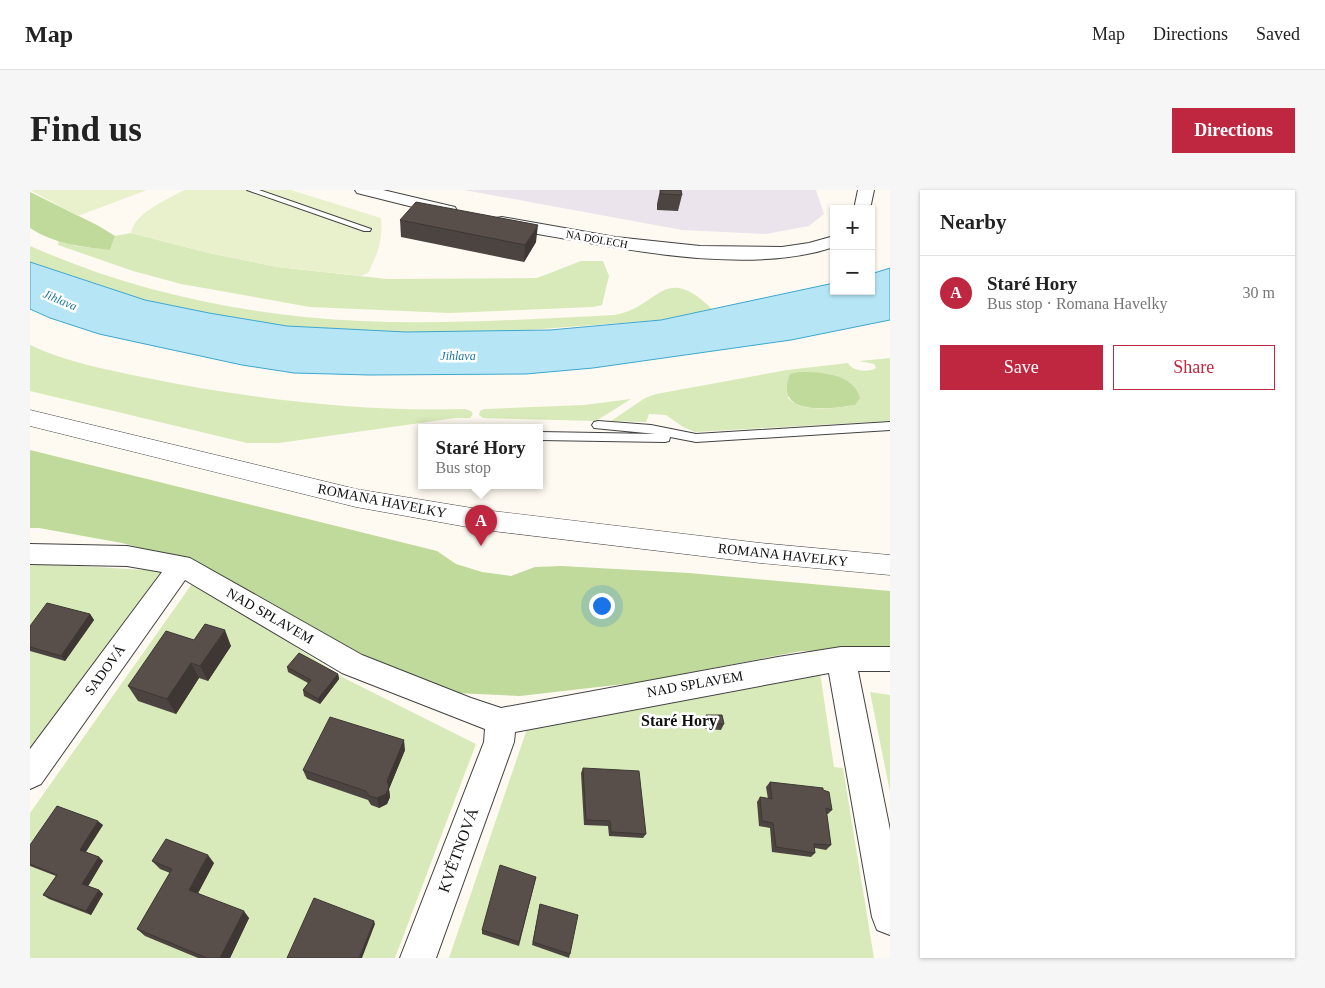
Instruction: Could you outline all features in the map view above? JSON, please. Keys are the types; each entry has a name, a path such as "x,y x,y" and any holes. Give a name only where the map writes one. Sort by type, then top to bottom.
{"street":[{"path":"363,190 464,214"},
{"path":"863,205 866,190"},
{"name":"NA DOLECH","path":"483,218 619,244 686,252 769,253 817,247 830,242"},
{"name":"ROMANA HAVELKY","path":"30,418 356,498 484,520 705,547 890,565"},
{"name":"NAD SPLAVEM","path":"30,554 127,556 181,565 352,664 468,710 500,731 778,669 841,659 890,659"},
{"name":"SADOVÁ","path":"30,774 181,565"},
{"path":"841,659 890,917"},
{"name":"KVĚTNOVÁ","path":"418,958 500,731"}],"lane":[{"path":"251,190 367,229"},
{"path":"598,425 651,429 696,438"},
{"path":"543,436 696,438 890,426"}],"shaded area":[{"path":"464,190 816,190 824,214 809,226 766,234 682,230"}],"green space":[{"path":"30,190 147,190 78,216"},
{"path":"184,190 291,190 381,218 379,247 368,273 361,276 278,267 209,253 131,233 134,226 145,213"},
{"path":"30,192 115,236 110,250 59,241 30,228"},
{"path":"131,233 209,253 278,267 387,279 537,278 581,261 603,261 609,276 602,305 593,307 450,313 310,307 181,284 133,271 58,245 59,240 76,246 110,250 115,236"},
{"path":"30,246 69,262 150,289 234,307 318,318 424,322 614,315 629,311 662,291 671,288 682,289 696,295 712,309 661,320 500,332 406,332 287,326 145,300 30,262"},
{"path":"30,345 73,361 102,369 226,392 345,406 465,409 473,414 470,418 455,418 279,443 247,443 30,391"},
{"path":"890,358 890,421 695,432 683,427 666,415 649,414 646,422 611,421 645,398 656,394 787,370 848,363 853,368 860,370 873,370 876,368 874,364 859,361","holes":["799,372 829,374 845,380 855,405 820,409 802,406 788,398"]},
{"path":"799,372 826,374 843,379 851,383 860,398 855,405 831,408 806,407 796,404 789,398 787,388 790,374"},
{"path":"631,399 596,421 483,418 479,415 480,411 484,409 584,405"},
{"path":"30,450 437,551 456,564 482,572 511,576 535,567 561,566 689,573 890,591 890,652 878,650 801,651 642,682 520,696 434,692 179,558 122,543 30,528"},
{"path":"30,563 162,571 30,749"},
{"path":"194,581 344,678 476,744 395,958 30,958 30,813"},
{"path":"820,672 834,767 843,768 874,958 449,958 529,723"},
{"path":"870,692 890,695 890,792"}],"water":[{"name":"Jihlava","path":"30,262 145,300 209,313 287,326 406,332 550,330 661,320 830,284 830,295 875,295 875,273 890,268 890,320 791,340 593,368 526,374 369,375 294,373 242,365 99,334 50,318 30,309"}],"building":[{"path":"660,190 681,190 682,195 661,194"},
{"path":"416,202 538,225 525,245 400,220"},
{"path":"47,603 90,614 61,656 30,647 30,626"},
{"path":"205,624 225,630 200,666 191,663 167,699 128,686 166,631 194,640"},
{"path":"299,653 338,674 318,699 303,690 311,680 287,667"},
{"path":"706,715 722,715 724,724 708,724"},
{"path":"330,717 404,740 387,781 389,787 386,794 377,798 369,796 366,791 303,770"},
{"path":"583,768 639,771 646,834 611,832 610,821 586,820"},
{"path":"770,782 823,788 823,790 829,792 832,810 826,808 831,845 814,844 815,853 776,847 773,823 762,821 760,797 772,799"},
{"path":"57,806 98,821 80,850 99,857 82,884 99,890 86,911 43,895 57,875 30,864 30,845"},
{"path":"166,839 208,855 189,890 244,911 220,958 207,958 137,929 172,869 152,861"},
{"path":"500,865 536,877 519,942 482,930"},
{"path":"314,898 374,921 359,958 287,958"},
{"path":"540,904 578,915 570,954 533,942"}],"place":[{"name":"Staré Hory","path":"481,546"}],"district":[{"name":"Staré Hory","path":"679,720"}]}
